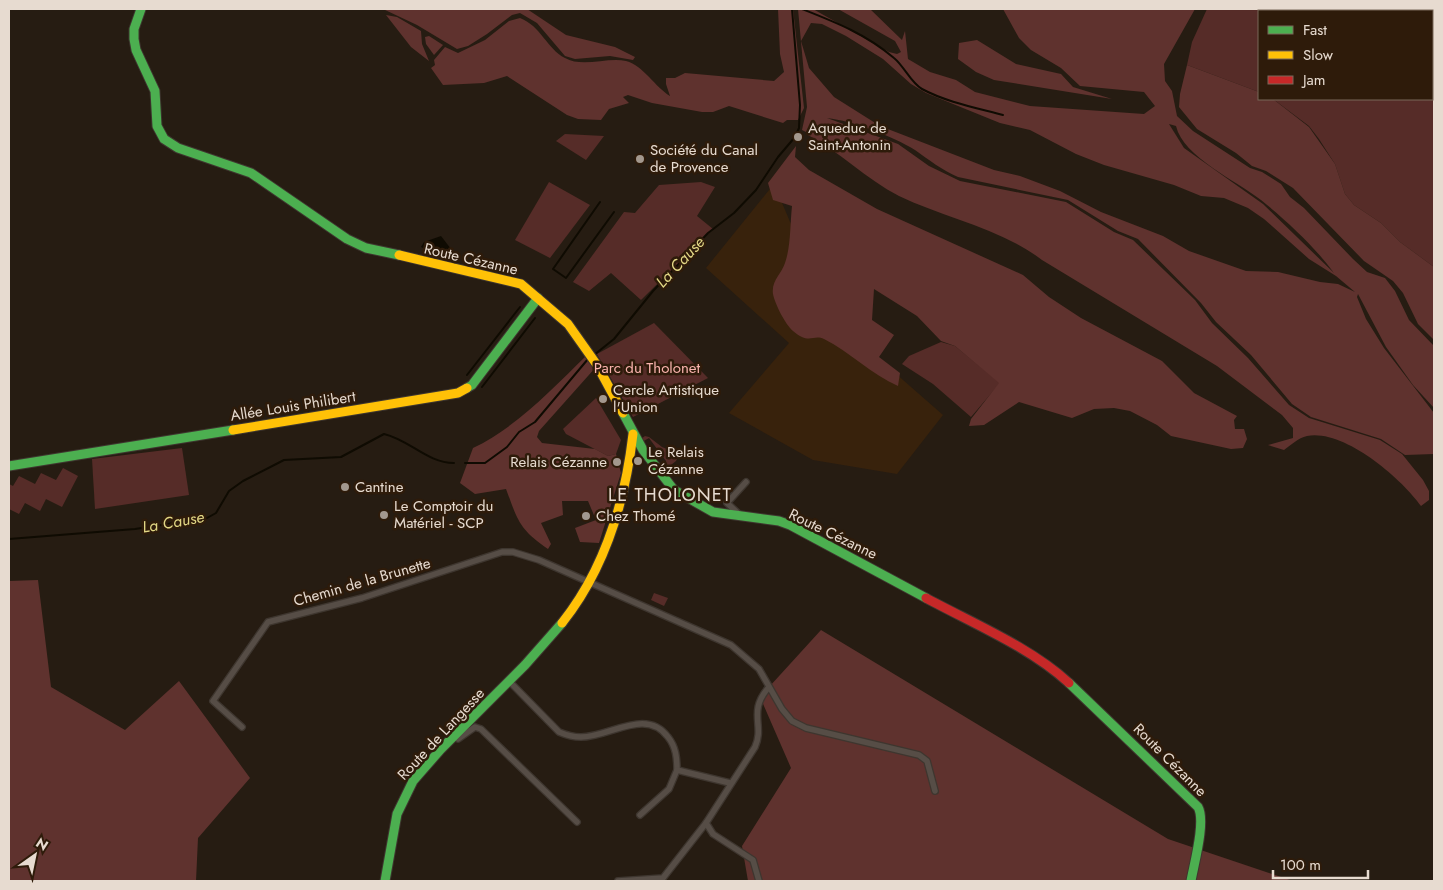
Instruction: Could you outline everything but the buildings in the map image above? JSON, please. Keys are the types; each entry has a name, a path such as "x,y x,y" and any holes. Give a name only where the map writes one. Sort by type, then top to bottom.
{"street":[{"name":"Route Cézanne","path":"141,9 134,29 136,50 155,91 159,130 168,143 250,173 359,245 379,252 510,279 521,284 562,318 591,354 633,433 662,477 674,490 713,512 742,518 779,522 790,526 1002,639 1056,671 1097,708 1198,807 1201,812 1201,822 1191,881"},
{"name":"Allée Louis Philibert","path":"9,466 458,392 472,385 538,298"},
{"name":"Route de Langesse","path":"385,881 395,823 401,801 415,780 518,672 562,621 590,582 612,526 631,457 633,433"},
{"path":"742,518 727,503 746,482"},
{"name":"Chemin de la Brunette","path":"242,727 213,701 268,622 362,598 506,552 539,560 590,582"},
{"path":"590,582 731,645 755,663 782,709 799,725 923,757 927,761 936,790"},
{"path":"509,681 555,728 569,736 589,736 639,723 657,726 672,741 678,759 678,770 669,789 640,815"},
{"path":"618,881 663,878 706,823 757,742 758,703 769,687"},
{"path":"455,737 458,739 475,727 481,729 577,822"},
{"path":"678,770 730,783"},
{"path":"706,823 713,834 753,860 759,881"}],"shaded area":[{"path":"383,9 527,9 566,35 615,47 635,57 633,60 610,56 575,59 565,56 537,23 520,13 512,15 468,46 457,49 417,25"},
{"path":"778,9 793,9 804,108 798,120 787,120 783,123 729,106 713,112 702,112 652,103 628,95 623,97 629,103 609,109 601,120 578,119 567,115 507,76 484,83 443,85 431,68 435,65 434,60 445,47 458,53 485,40 509,21 520,18 533,26 553,49 565,58 579,62 626,61 638,67 670,96 666,78 675,78 685,73 774,81 784,72 780,54"},
{"path":"798,9 813,9 889,52 897,54 901,52 895,41 838,9 870,9 902,40 905,31 908,59 930,72 956,80 975,92 1030,106 1144,114 1155,106 1144,92 1080,86 1061,68 1031,50 1019,38 1003,9 1195,9 1164,64 1165,81 1172,91 1177,116 1193,131 1250,168 1262,172 1281,184 1290,197 1304,208 1353,259 1367,272 1385,278 1395,291 1409,320 1434,346 1434,408 1413,385 1386,347 1358,294 1357,297 1366,319 1384,348 1434,413 1434,454 1405,455 1381,439 1311,417 1292,404 1251,355 1216,322 1201,303 1138,239 1118,231 1068,200 958,177 915,150 895,140 860,126 827,118 898,144 929,166 960,181 1066,202 1114,232 1133,240 1195,300 1212,323 1248,358 1289,405 1309,418 1380,440 1402,454 1423,480 1429,491 1429,500 1421,506 1400,482 1386,470 1354,448 1338,440 1322,436 1307,436 1284,450 1268,445 1293,438 1293,428 1282,415 1217,366 1026,249 991,232 899,196 802,130 807,107","holes":["811,23 822,24 846,36 883,59 911,84 926,93 1000,123 1030,130 1076,154 1104,165 1174,185 1201,196 1224,198 1248,208 1264,219 1309,259 1336,276 1355,292 1338,284 1320,282 1278,272 1246,271 1189,251 1163,236 1101,212 1060,191 1020,176 994,170 880,126 834,97 809,68 801,41","1169,124 1176,126 1189,148 1211,167 1184,148","1214,169 1251,193 1300,235 1334,273 1263,204"]},
{"path":"386,15 397,17 421,31 422,44 429,61 411,47"},
{"path":"429,36 443,45 434,55 426,44 425,37"},
{"path":"977,40 1016,64 1061,74 1073,87 1112,99 994,80 976,72 958,59 959,43"},
{"path":"1187,65 1258,92 1258,100 1274,100 1309,127 1335,164 1345,194 1354,205 1381,223 1400,242 1434,267 1434,340 1418,324 1403,293 1393,281 1364,261 1293,188 1266,171 1252,166 1236,153 1197,129 1179,107"},
{"path":"796,146 795,157 809,170 877,209 1023,275 1049,297 1081,318 1162,361 1194,393 1237,416 1234,420 1235,429 1244,429 1247,439 1243,448 1231,449 1171,436 1157,425 1130,411 1114,408 1094,409 1072,418 1019,402 984,425 969,426 971,419 999,383 955,346 941,341 917,316 874,289 872,320 894,335 879,357 900,373 898,386 879,376 824,339 807,338 798,335 784,319 773,294 774,285 784,267 787,256 792,206 773,200 768,183"},
{"path":"774,184 830,316 943,415 897,474 813,460 729,413 789,343 706,268"},
{"path":"441,236 451,249 448,255 436,254 421,247 424,242"},
{"path":"587,355 596,367 539,431 537,437 542,443 595,449 608,456 616,454 621,473 599,543 580,542 575,528 596,520 588,501 562,501 563,515 541,523 551,544 548,549 525,530 506,489 475,494 460,483 473,448 519,418"},
{"path":"38,580 51,687 125,730 179,681 250,778 198,838 196,881 9,881 9,581"},
{"path":"821,630 1168,839 1293,881 748,881 742,846 791,768 760,697"}],"green space":[{"path":"1207,9 1434,9 1434,267 1400,242 1381,223 1354,205 1345,194 1335,164 1319,139 1309,126 1274,100 1433,100 1433,10 1258,10 1258,92 1187,65 1192,42"},
{"path":"565,134 604,136 586,160 556,141"},
{"path":"549,182 590,205 550,258 515,240"},
{"path":"701,182 715,187 697,216 713,229 641,300 611,273 589,291 573,282 624,212 635,213 659,185"},
{"name":"Parc du Tholonet","path":"654,323 708,378 633,417 597,354"},
{"path":"941,342 955,346 1000,383 971,417 933,384 902,364 909,356"},
{"path":"596,398 621,440 616,454 608,456 566,434 563,429"},
{"path":"645,436 649,437 662,447 679,454 676,461 662,472 660,469 666,465 666,461 649,438 642,442 641,439"},
{"path":"182,448 189,495 95,509 92,459"},
{"path":"63,468 78,476 62,507 46,499 40,511 25,503 19,514 9,509 9,484 13,486 19,476 35,484 41,473 56,480"},
{"path":"654,593 668,598 664,606 651,600"}],"waterway":[{"name":"La Cause","path":"594,355 614,339 653,291 708,233 734,213 756,190 778,157 795,137 799,128 800,105 792,9"},
{"path":"802,9 838,24 872,42 898,61 914,83 931,94 1003,115"},
{"path":"600,202 553,269 566,278 614,212"},
{"path":"467,375 520,307"},
{"path":"482,387 535,318"},
{"name":"La Cause","path":"465,463 485,463 507,447 519,432 535,422 588,359"},
{"name":"La Cause","path":"9,539 135,529 207,518 216,513 229,491 243,481 284,460 341,457 384,434 402,441 435,459 454,463"}],"traffic: fast":[{"path":"141,9 134,29 134,39 136,50 155,91 157,126 164,139 178,148 251,173 347,239 366,248 399,255"},
{"path":"467,388 472,385 538,298"},
{"path":"623,413 643,450 674,490 713,512 779,521 790,525 926,598"},
{"path":"9,466 233,430"},
{"path":"385,881 397,814 413,781 441,749 525,665 562,623"},
{"path":"1069,683 1198,807 1201,822 1191,881"}],"traffic: slow":[{"path":"399,255 521,284 568,324 597,365 623,413"},
{"path":"233,430 458,393 467,388"},
{"path":"562,623 590,580 611,534 625,485 633,434"}],"traffic: jam":[{"path":"926,598 1019,647 1054,670 1069,683"}],"place":[{"name":"Aqueduc de Saint-Antonin","path":"798,137"},
{"name":"Société du Canal de Provence","path":"640,159"},
{"name":"Cercle Artistique l'Union","path":"603,399"},
{"name":"Le Relais Cézanne","path":"638,461"},
{"name":"Relais Cézanne","path":"617,462"},
{"name":"Cantine","path":"345,487"},
{"name":"Le Comptoir du Matériel - SCP","path":"384,515"},
{"name":"Chez Thomé","path":"586,516"}],"district":[{"name":"LE THOLONET","path":"670,495"}]}
